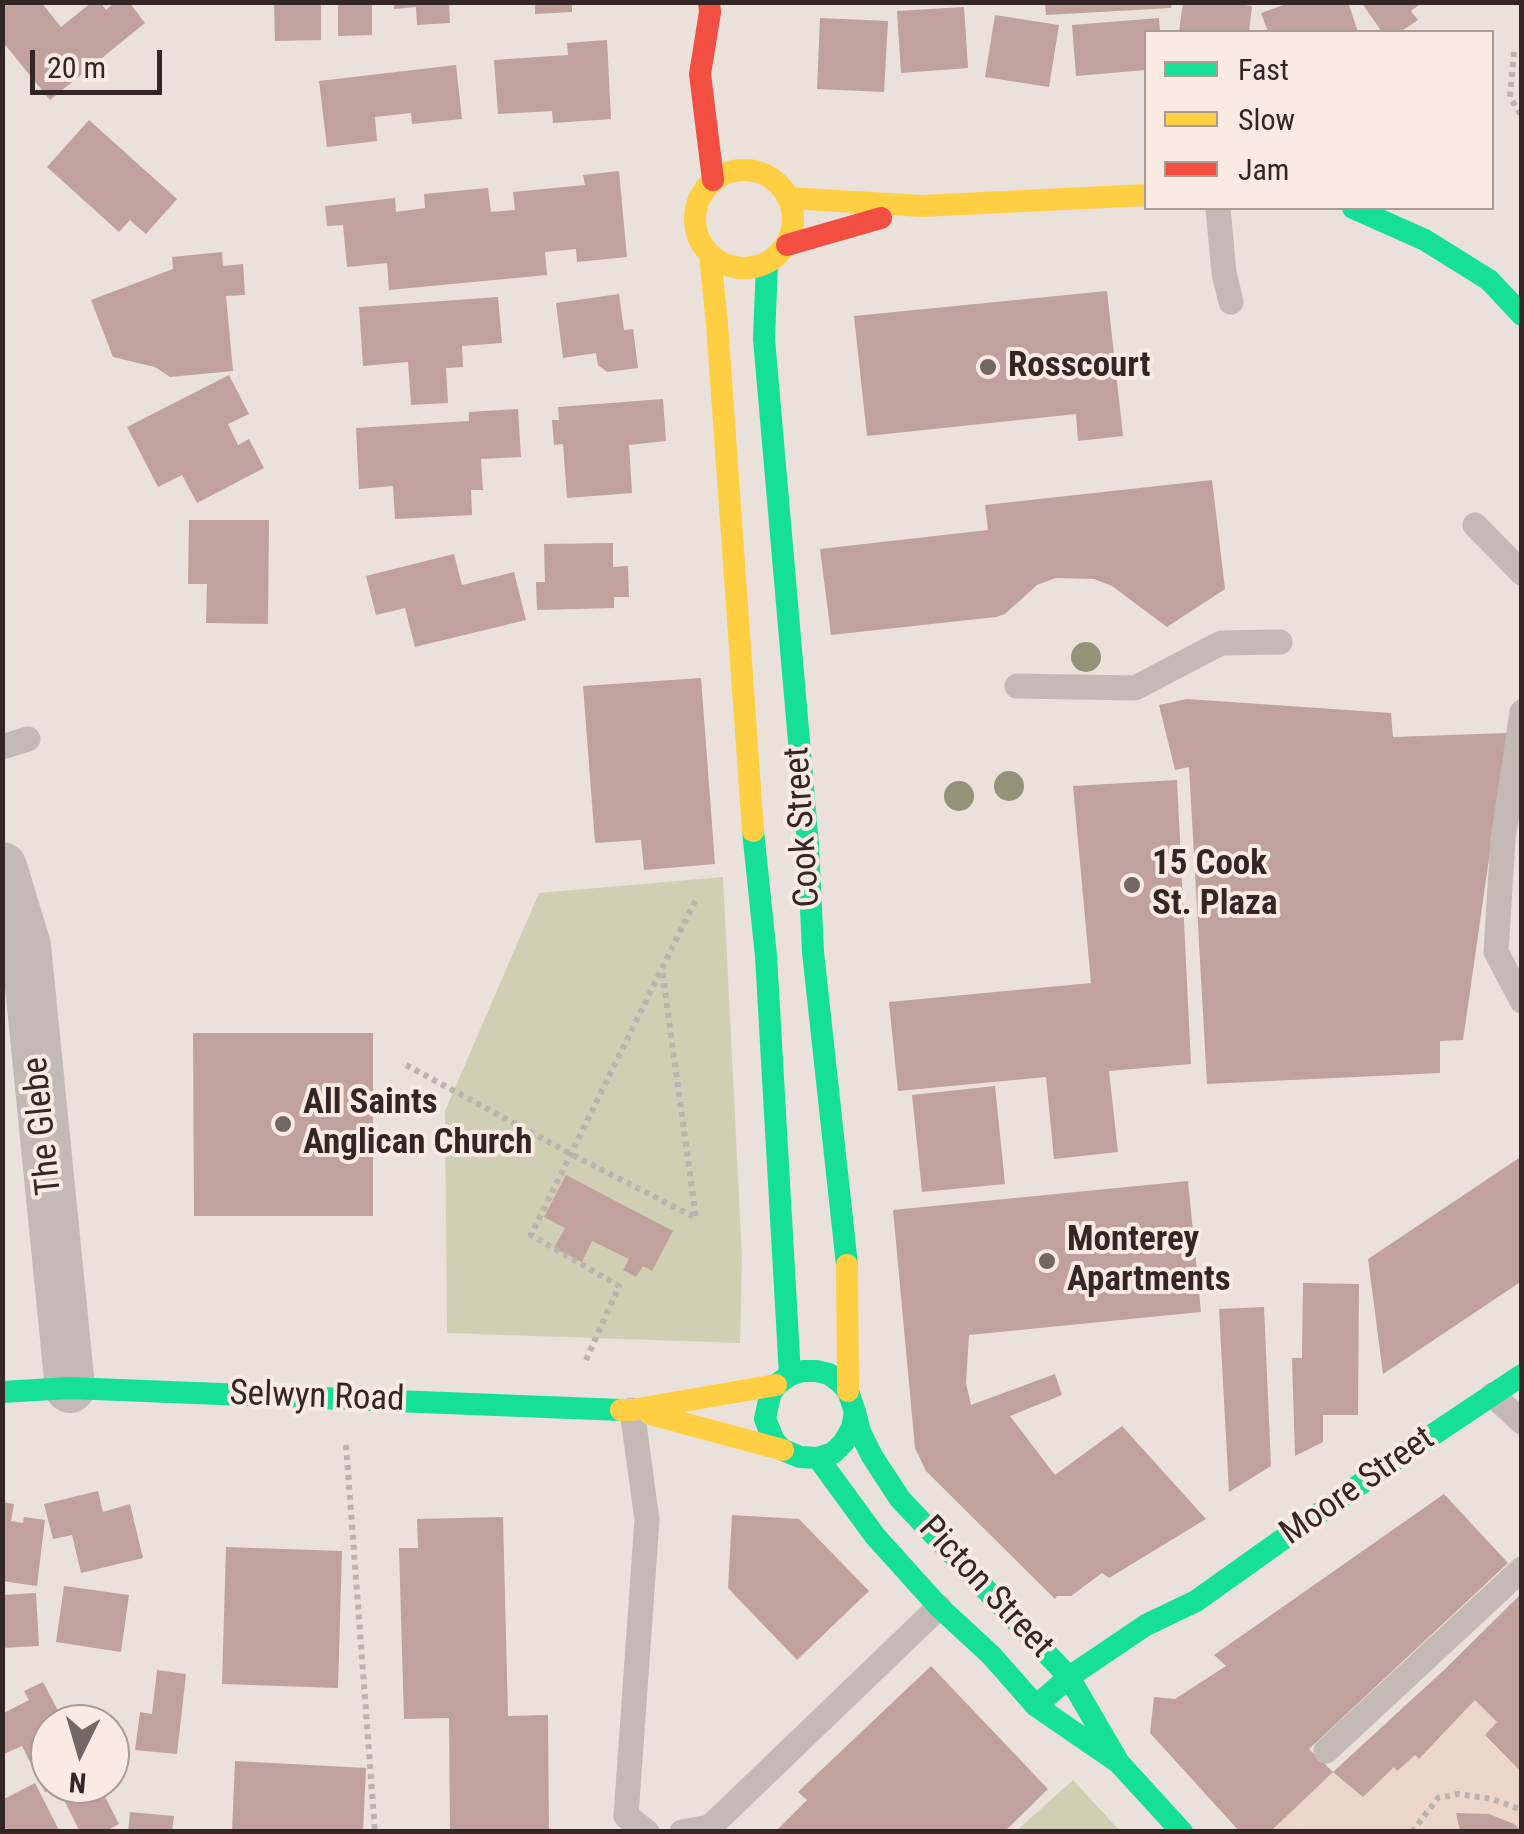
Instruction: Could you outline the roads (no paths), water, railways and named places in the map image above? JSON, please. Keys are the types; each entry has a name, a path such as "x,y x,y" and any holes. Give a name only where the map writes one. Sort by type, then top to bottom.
{"main road":[{"path":"710,7 728,56"},
{"path":"710,7 700,74 714,180"},
{"path":"743,142 747,170"},
{"path":"730,172 764,174 788,198 792,230 787,244 767,263 747,269 727,266 710,256 698,238 694,217 700,196 714,180 730,172"},
{"path":"788,198 922,206 1144,195"},
{"path":"787,244 922,206"},
{"path":"1358,210 1426,240 1489,280 1522,316"},
{"name":"Cook Street","path":"710,256 754,850 766,956 783,1380"},
{"name":"Cook Street","path":"767,263 764,339 808,845 812,952 847,1268 851,1402"},
{"path":"803,1370 829,1374 851,1402 852,1428 833,1453 800,1458 783,1450 768,1430 765,1419 770,1396 783,1380 803,1370"},
{"name":"Moore Street","path":"1036,1706 1069,1677 1146,1625 1196,1602 1380,1470 1522,1375"},
{"name":"Selwyn Road","path":"2,1392 70,1388 632,1410 783,1380"},
{"name":"Picton Street","path":"851,1402 872,1456 900,1498 1099,1709 1119,1763"},
{"name":"Selwyn Road","path":"632,1410 783,1450"},
{"name":"Picton Street","path":"818,1458 875,1536 939,1608 991,1655 1036,1706 1119,1763 1182,1832"},
{"name":"Moore Street","path":"1159,1646 1196,1602"}],"street":[{"name":"The Glebe","path":"2,867 26,946 70,1388"}],"lane":[{"path":"1218,210 1231,302"},
{"path":"1475,526 1522,573"},
{"path":"1016,686 1135,688 1220,643 1280,642"},
{"path":"1522,712 1503,839 1496,952 1522,1001"},
{"path":"1493,1395 1522,1422"},
{"path":"632,1410 647,1520 626,1816 648,1832"},
{"path":"1326,1751 1522,1569"},
{"path":"682,1832 710,1827 939,1608"}],"place":[{"name":"Rosscourt","path":"988,367"},
{"name":"15 Cook St. Plaza","path":"1132,885"},
{"name":"All Saints Anglican Church","path":"283,1124"},
{"name":"Monterey Apartments","path":"1047,1261"}]}
